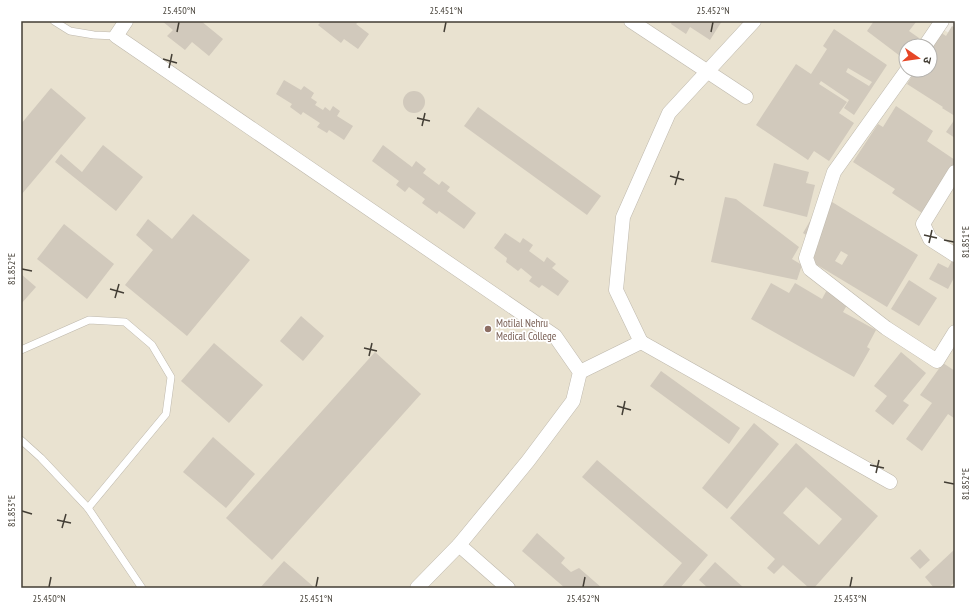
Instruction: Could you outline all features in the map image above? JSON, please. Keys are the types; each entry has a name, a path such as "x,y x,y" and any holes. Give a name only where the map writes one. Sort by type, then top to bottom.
{"street":[{"path":"126,21 116,36 555,336 580,372 573,401 528,460 459,545 417,588"},
{"path":"631,21 746,97"},
{"path":"754,21 668,113 623,217 616,290 641,342 890,482"},
{"path":"930,38 942,21"},
{"path":"901,78 834,172 806,258 810,269 886,328 937,361 955,332"},
{"path":"955,172 923,224 930,238 955,255"},
{"path":"580,372 641,342"},
{"path":"459,545 508,588"}],"lane":[{"path":"54,21 70,31 94,35 116,36"},
{"path":"21,350 89,320 126,322 152,345 171,377 166,414 88,508"},
{"path":"21,440 41,458 88,508 142,588"}],"shaded area":[{"name":"Motilal Nehru Medical College","path":"21,21 930,21 955,37 954,588 21,588"}],"building":[{"path":"162,21 201,21 223,39 209,56 192,42 185,50 167,36 173,30"},
{"path":"317,21 359,21 356,24 369,34 358,49 344,39 341,43 318,25 320,23"},
{"path":"672,21 722,21 710,40 690,27 686,34 671,24"},
{"path":"874,21 914,21 916,22 909,31 919,38 898,38 898,54 867,31"},
{"path":"952,26 955,28 955,116 907,84 911,78 938,78 938,38 936,38 940,32 946,36"},
{"path":"834,29 887,65 854,115 844,108 849,100 821,81 819,84 847,102 839,113 854,123 829,161 814,151 808,160 756,125 796,64 811,74 827,49 823,46","holes":["848,68 872,82 869,86 846,72"]},
{"path":"284,80 301,90 304,86 314,93 311,98 317,102 315,105 323,110 325,107 330,111 333,106 340,111 337,116 353,126 344,140 329,130 327,133 317,127 320,123 303,112 301,115 290,107 292,104 276,94"},
{"path":"51,88 86,118 21,195 21,124"},
{"path":"414,91 422,94 425,102 422,110 414,113 406,110 403,102 406,94"},
{"path":"896,106 933,131 927,141 955,160 955,175 928,217 892,193 895,189 853,162 878,124 883,127"},
{"path":"478,107 601,196 587,215 464,126"},
{"path":"955,119 955,138 946,132"},
{"path":"103,145 143,177 116,211 55,162 61,154 82,172"},
{"path":"383,145 412,167 416,161 426,169 423,173 439,185 442,181 450,187 447,191 476,213 464,229 439,211 437,214 422,203 425,199 409,187 405,192 396,185 399,181 372,161"},
{"path":"774,163 809,172 806,183 815,185 807,217 763,206"},
{"path":"725,197 736,199 799,247 792,259 802,265 797,280 711,262"},
{"path":"824,197 918,255 887,307 809,260 819,243 803,233","holes":["841,251 848,255 842,265 835,261"]},
{"path":"193,214 250,260 187,336 125,285 153,250 136,235 148,219 172,239"},
{"path":"64,224 114,264 87,299 37,259"},
{"path":"505,233 520,243 523,238 533,245 529,251 544,262 547,257 556,264 552,268 569,281 558,296 542,285 539,288 529,281 532,277 521,268 518,271 506,262 507,258 494,248"},
{"path":"955,255 955,276 948,289 929,279 938,263 948,268"},
{"path":"21,274 36,287 21,304"},
{"path":"909,280 937,298 919,326 891,309"},
{"path":"771,283 789,293 795,283 822,299 829,286 851,298 843,312 876,330 867,347 870,349 854,377 751,319"},
{"path":"301,316 324,336 303,361 280,341"},
{"path":"214,343 263,385 229,423 181,381"},
{"path":"375,352 421,394 272,560 226,518"},
{"path":"901,352 926,373 903,401 909,405 893,425 875,411 887,396 874,386"},
{"path":"943,363 955,371 955,416 954,418 948,414 922,451 906,439 932,403 920,395"},
{"path":"661,371 740,428 729,444 650,386"},
{"path":"754,423 779,444 727,509 702,488"},
{"path":"213,437 255,474 226,508 183,472"},
{"path":"796,443 878,516 814,588 809,588 783,565 774,574 767,568 775,559 730,518","holes":["806,487 842,519 819,545 783,513"]},
{"path":"597,460 708,555 680,588 661,588 682,563 582,477"},
{"path":"537,533 565,558 561,563 571,572 579,568 602,588 565,588 522,551"},
{"path":"920,549 930,560 920,569 910,558"},
{"path":"955,549 955,582 948,588 934,588 925,577"},
{"path":"284,561 315,588 260,588"},
{"path":"715,562 744,588 708,588 699,580"}],"place":[{"name":"Motilal Nehru Medical College","path":"488,329"}]}
